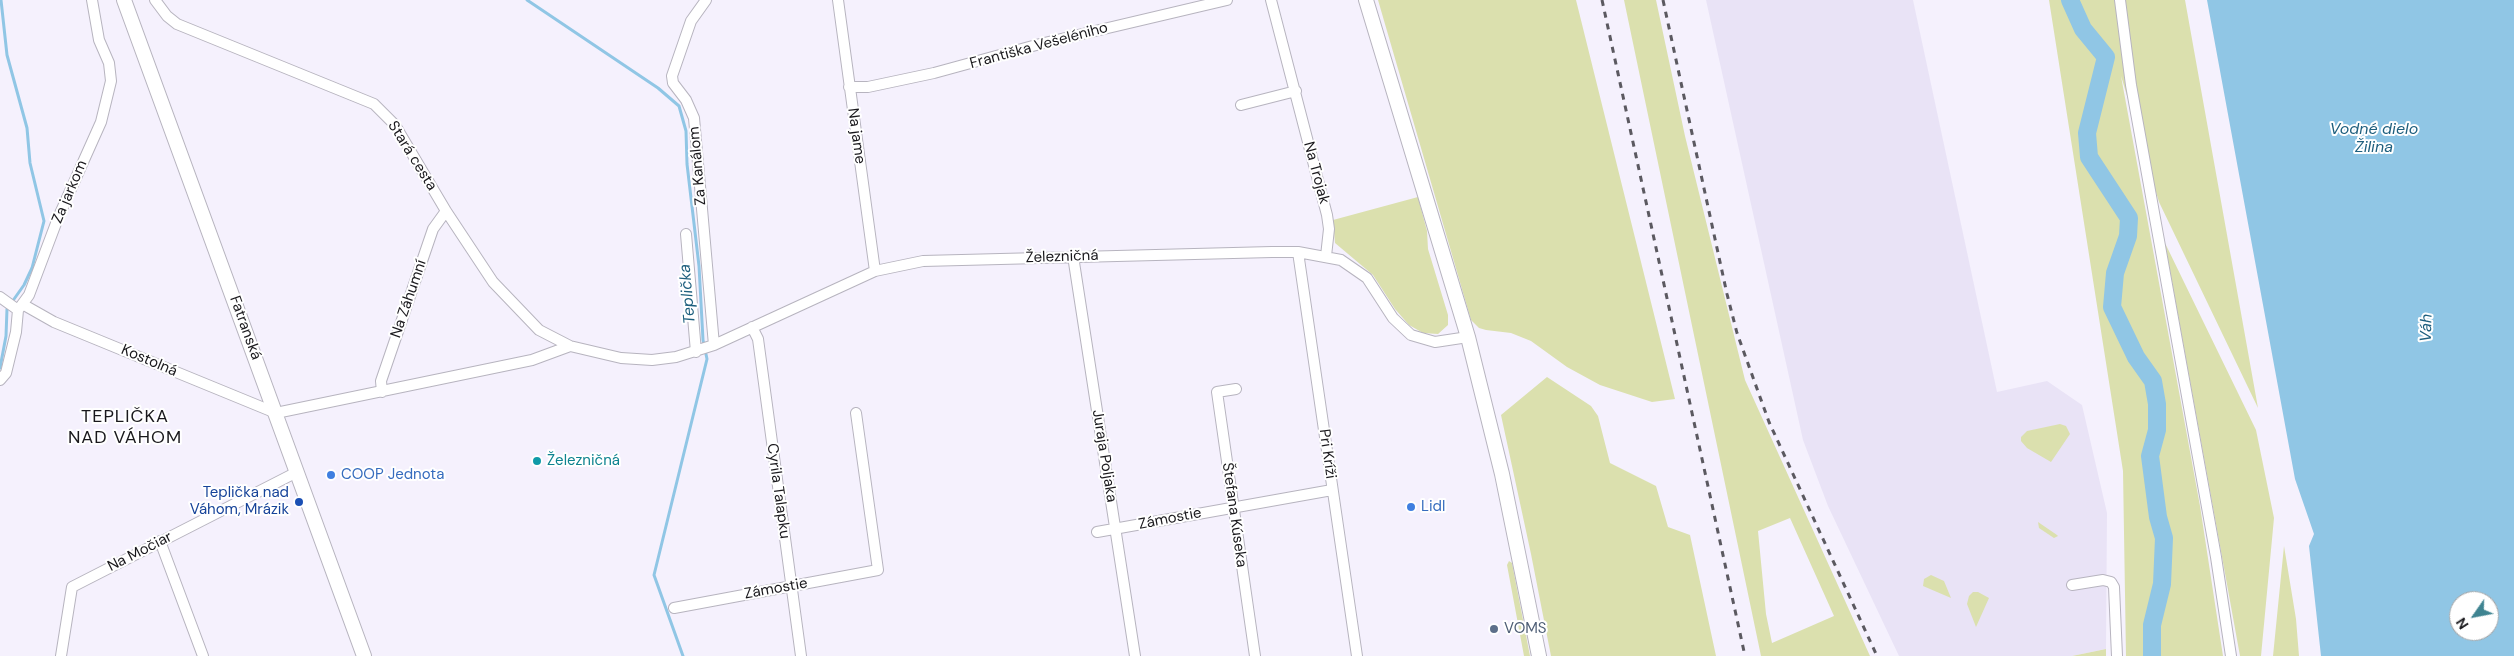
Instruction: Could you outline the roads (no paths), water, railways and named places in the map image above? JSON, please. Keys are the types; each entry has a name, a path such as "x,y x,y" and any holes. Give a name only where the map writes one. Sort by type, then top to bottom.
{"main road":[{"name":"Fatranská","path":"124,0 364,656"},
{"path":"1366,0 1468,337 1502,474 1539,656"}],"street":[{"name":"Za jarkom","path":"0,380 6,373 16,332 12,304 40,271 58,218 100,122 111,81 109,63 93,14 92,0"},
{"name":"Stará cesta","path":"155,0 166,16 177,24 374,104 395,125 446,211 493,282 539,330 570,346"},
{"name":"Za Kanálom","path":"706,0 691,21 672,76 673,83 686,100 694,118 713,346"},
{"name":"Na jame","path":"838,0 875,271"},
{"name":"Františka Vešeléniho","path":"849,87 868,87 934,73 1040,44 1228,0"},
{"name":"Na Trojak","path":"1271,0 1327,215 1329,229 1326,256"},
{"path":"2120,0 2130,85 2216,557 2231,656"},
{"path":"1241,105 1296,91"},
{"name":"Na Záhumní","path":"382,392 381,381 433,229 446,211"},
{"path":"686,234 698,351"},
{"name":"Železničná","path":"570,346 621,358 652,360 676,357 713,346 875,271 923,261 1298,252 1341,260 1356,269 1375,289 1393,318 1411,335 1435,342 1468,337"},
{"name":"Pri Kríži","path":"1298,252 1357,656"},
{"name":"Juraja Poljaka","path":"1072,256 1134,656"},
{"name":"Kostolná","path":"12,304 276,413"},
{"name":"Cyrila Talapku","path":"752,327 758,339 801,656"},
{"path":"276,413 532,360 570,346"},
{"name":"Štefana Kúseka","path":"1236,389 1217,392 1255,656"},
{"name":"Zámostie","path":"674,608 878,570 856,413"},
{"name":"Na Močiar","path":"61,656 72,587 297,472"},
{"name":"Zámostie","path":"1097,532 1332,490"},
{"path":"160,541 203,656"},
{"path":"2072,585 2103,580 2111,582 2114,587 2116,656"}],"water":[{"name":"Vodné dielo Žilina","path":"2207,0 2514,0 2514,656 2321,656 2309,546 2314,534 2295,479"}],"waterway":[{"path":"0,368 6,336 7,309 24,285 32,268 44,221 30,163 27,128 7,55 1,0"},
{"name":"Teplička","path":"527,0 658,88 679,106 686,131 687,164 699,266 703,340 707,359 654,575 683,656"},
{"path":"2070,0 2083,29 2106,57 2087,133 2089,157 2129,218 2128,236 2115,273 2112,307 2136,357 2153,381 2157,404 2157,430 2150,456 2158,517 2164,538 2162,584 2152,625 2152,656"}],"railway":[{"path":"1602,0 1745,656"},
{"path":"1663,0 1737,333 1769,422 1877,656"}],"place":[{"name":"Železničná","path":"537,461"},
{"name":"COOP Jednota","path":"331,475"},
{"name":"Teplička nad Váhom, Mrázik","path":"299,502"},
{"name":"Lidl","path":"1411,507"},
{"name":"VOMS","path":"1494,629"}],"district":[{"name":"TEPLIČKA NAD VÁHOM","path":"125,427"}],"water label":[{"name":"Váh","path":"2427,328"}]}
